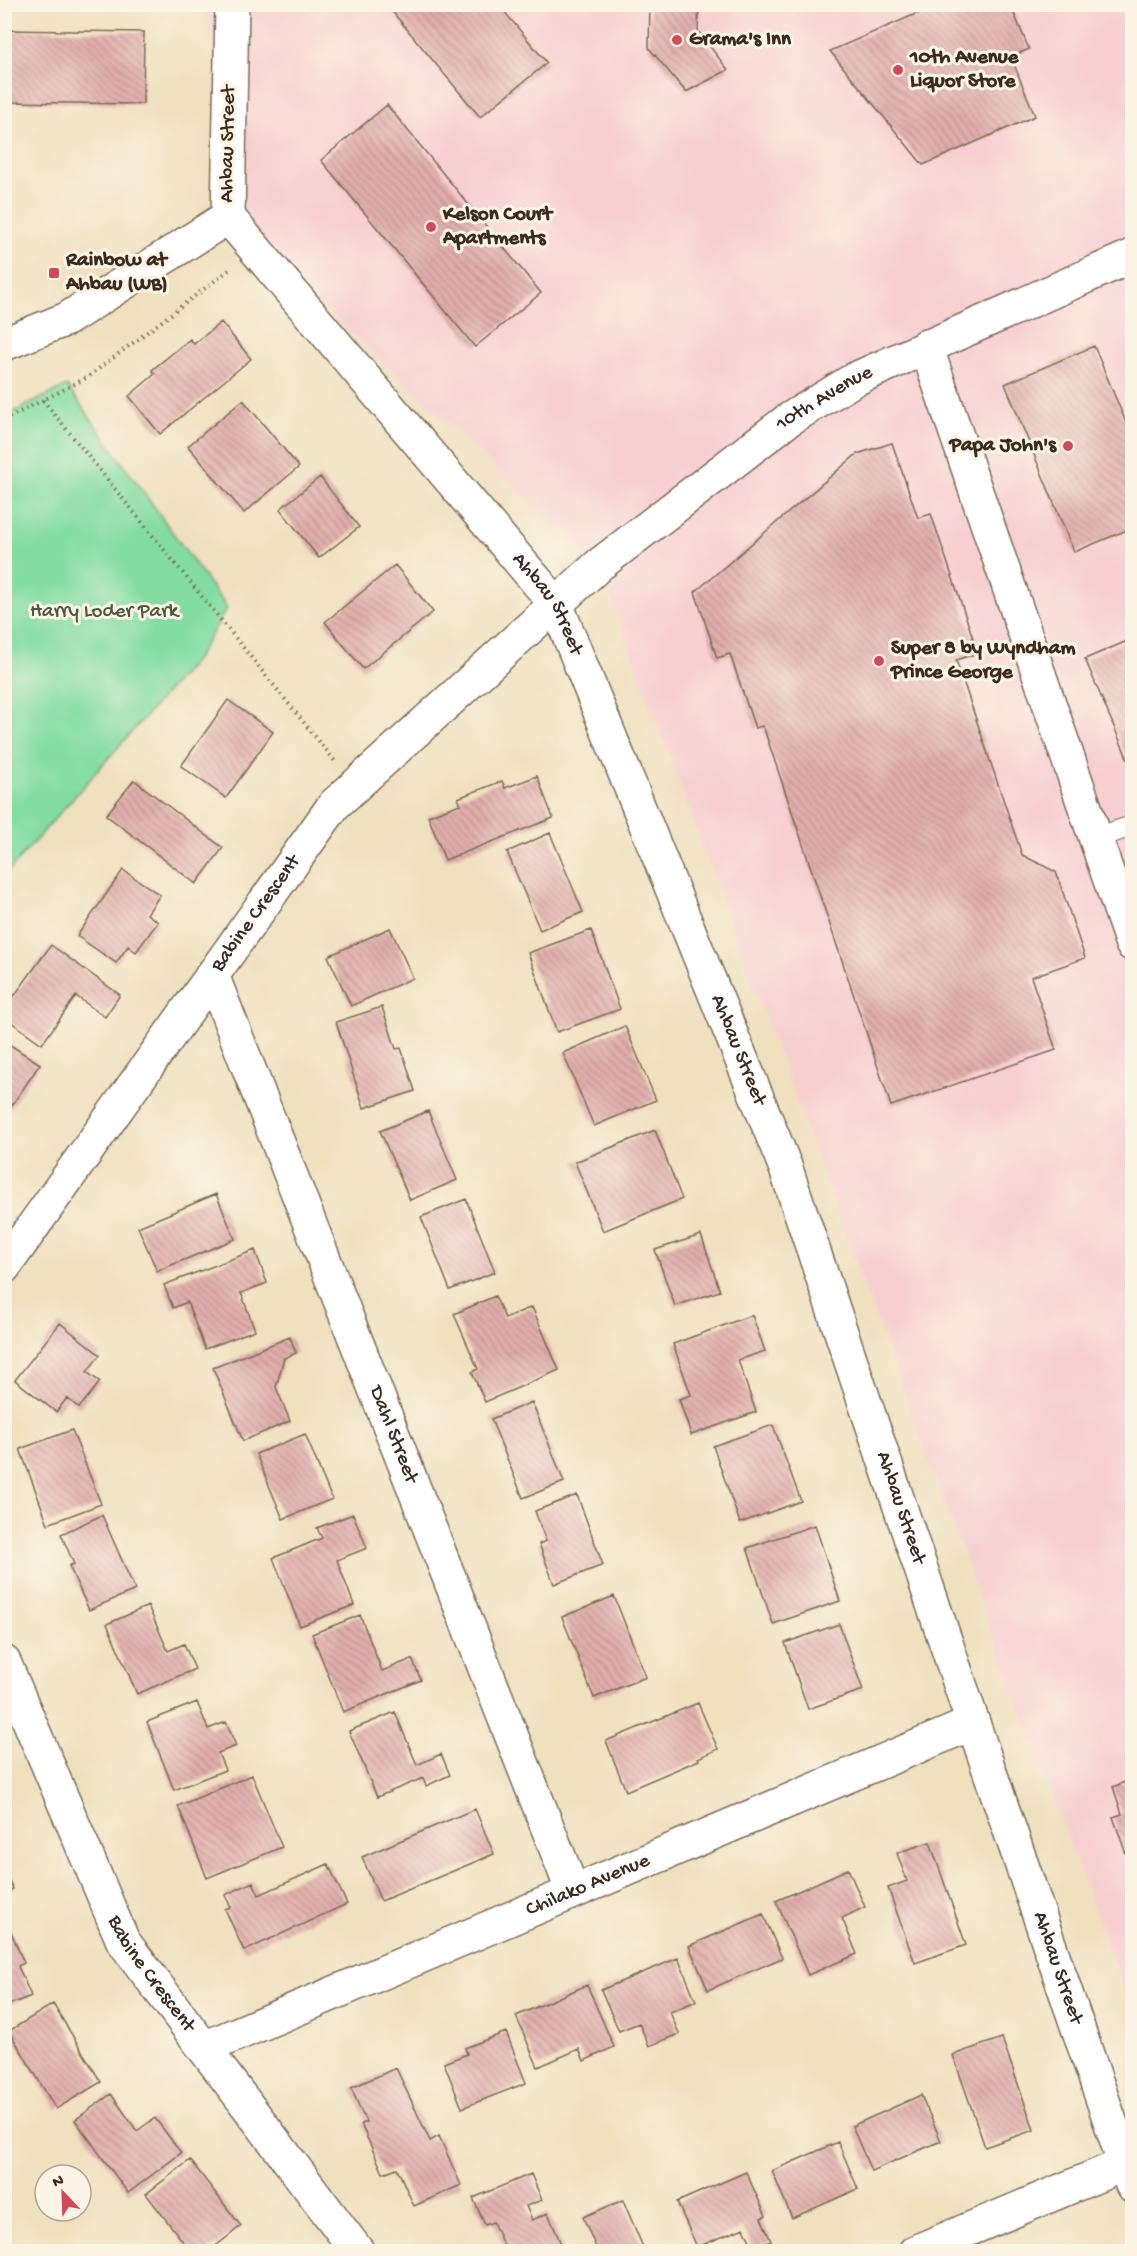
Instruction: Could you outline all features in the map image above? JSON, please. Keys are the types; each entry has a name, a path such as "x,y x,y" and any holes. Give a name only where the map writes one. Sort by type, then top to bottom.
{"street":[{"name":"Ahbau Street","path":"232,4 228,217 556,604 785,1166 973,1723 1129,2174"},
{"path":"4,344 67,319 228,217"},
{"name":"10th Avenue","path":"556,604 599,565 788,420 855,379 1132,256"},
{"path":"926,346 1132,944"},
{"name":"Babine Crescent","path":"4,1266 334,805 556,604"},
{"name":"Dahl Street","path":"212,975 573,1892"},
{"name":"Babine Crescent","path":"4,1662 123,1941 358,2252"},
{"name":"Chilako Avenue","path":"204,2048 973,1723"},
{"path":"915,2252 1129,2174"}],"lane":[{"path":"1096,838 1132,826"}],"path":[{"path":"4,420 88,377 256,250"},
{"path":"43,399 355,785"}],"shaded area":[{"path":"207,5 1132,5 1132,2012 599,565 228,217"}],"green space":[{"name":"Harry Loder Park","path":"67,386 227,608 197,658 5,875 5,416"}],"building":[{"path":"386,4 498,4 547,63 480,117"},
{"name":"Grama's Inn","path":"650,4 699,4 698,31 728,70 686,92 649,48"},
{"path":"939,4 1010,4 1029,49 1011,57 1035,116 923,165 830,51"},
{"path":"4,30 144,32 143,104 4,102"},
{"name":"Kelson Court Apartments","path":"387,105 541,293 475,347 321,160"},
{"path":"221,322 251,359 160,434 129,396 155,374 152,370 190,339 194,344"},
{"path":"1094,346 1132,437 1132,528 1074,552 1005,384"},
{"path":"243,400 299,467 244,513 188,446"},
{"path":"892,443 918,518 931,514 978,653 956,660 1022,855 1056,872 1085,958 1031,977 1056,1050 891,1106 763,726 755,728 730,654 717,658 695,592 857,454"},
{"path":"320,477 359,527 319,558 280,509"},
{"path":"395,565 433,612 363,669 325,622"},
{"path":"1132,639 1132,769 1085,659"},
{"path":"228,700 273,732 226,798 181,766"},
{"path":"537,776 553,818 445,860 428,816 460,804 458,798 502,781 505,788"},
{"path":"134,780 223,848 196,884 106,815"},
{"path":"550,833 583,912 540,930 507,852"},
{"path":"123,870 160,895 147,914 158,922 136,952 128,946 116,963 77,936"},
{"path":"390,928 413,978 351,1006 328,956"},
{"path":"591,930 620,1009 557,1032 528,953"},
{"path":"51,945 120,995 105,1017 76,996 42,1044 4,1017 4,1010"},
{"path":"382,1007 396,1049 401,1048 415,1091 364,1108 336,1022"},
{"path":"625,1026 656,1100 594,1126 563,1053"},
{"path":"4,1041 40,1064 4,1117"},
{"path":"428,1111 457,1180 410,1200 380,1131"},
{"path":"655,1130 682,1199 603,1231 575,1162"},
{"path":"216,1194 235,1239 157,1271 138,1227"},
{"path":"466,1199 495,1272 450,1290 421,1217"},
{"path":"701,1235 720,1291 675,1306 655,1250"},
{"path":"255,1250 267,1283 241,1293 255,1330 205,1349 187,1302 173,1308 164,1285"},
{"path":"495,1296 505,1318 532,1307 559,1370 485,1402 472,1372 478,1369 454,1314"},
{"path":"752,1315 765,1351 738,1360 756,1412 691,1435 679,1399 691,1395 673,1344"},
{"path":"60,1323 100,1355 87,1372 100,1382 79,1408 67,1398 56,1412 15,1380"},
{"path":"290,1337 296,1353 284,1358 276,1387 290,1421 243,1441 213,1368"},
{"path":"532,1402 564,1482 523,1498 491,1419"},
{"path":"773,1425 801,1501 740,1523 713,1446"},
{"path":"72,1430 101,1504 48,1524 20,1449"},
{"path":"305,1434 332,1499 283,1519 256,1454"},
{"path":"577,1495 603,1565 554,1584 539,1544 546,1541 535,1511"},
{"path":"353,1514 367,1548 337,1560 354,1605 300,1626 273,1558 322,1538 317,1528"},
{"path":"102,1515 135,1590 89,1610 69,1566 74,1564 61,1534"},
{"path":"815,1525 840,1601 773,1624 747,1548"},
{"path":"614,1596 646,1677 594,1698 562,1617"},
{"path":"148,1606 168,1651 184,1644 195,1669 137,1694 107,1624"},
{"path":"360,1615 382,1671 412,1659 421,1680 343,1712 312,1634"},
{"path":"839,1624 863,1690 808,1709 785,1643"},
{"path":"197,1702 208,1729 226,1722 236,1746 218,1753 225,1770 174,1790 147,1722"},
{"path":"698,1703 718,1749 698,1758 699,1760 626,1791 606,1741"},
{"path":"395,1712 417,1765 441,1754 450,1775 426,1786 423,1778 377,1797 349,1731"},
{"path":"252,1775 282,1847 207,1878 178,1806"},
{"path":"1132,1779 1132,1871 1113,1817 1122,1814 1113,1787"},
{"path":"475,1809 494,1854 381,1901 362,1857"},
{"path":"930,1842 966,1945 915,1963 888,1888 907,1881 897,1853"},
{"path":"328,1864 347,1904 244,1951 225,1909 231,1907 225,1895 253,1882 259,1895"},
{"path":"848,1869 865,1907 842,1918 857,1954 808,1975 776,1901"},
{"path":"4,1870 13,1889 4,1893"},
{"path":"763,1914 782,1958 708,1990 689,1946"},
{"path":"4,1915 24,1963 18,1966 31,1996 4,2007"},
{"path":"678,1958 696,2001 670,2012 679,2034 649,2046 639,2023 619,2031 601,1990"},
{"path":"587,1985 614,2047 584,2061 579,2049 538,2067 516,2016"},
{"path":"53,2004 101,2082 56,2109 9,2031"},
{"path":"506,2032 526,2083 462,2108 444,2063 467,2054 465,2048"},
{"path":"1002,2038 1034,2130 985,2147 953,2055"},
{"path":"396,2068 430,2141 439,2136 461,2185 414,2206 397,2168 383,2173 361,2124 366,2122 351,2088"},
{"path":"111,2094 137,2131 155,2118 181,2153 128,2193 75,2120"},
{"path":"921,2095 941,2141 871,2171 852,2126"},
{"path":"838,2142 858,2189 792,2218 772,2171"},
{"path":"190,2160 241,2226 208,2252 191,2252 146,2194"},
{"path":"746,2172 766,2216 761,2218 771,2241 753,2248 744,2228 697,2247 677,2202"},
{"path":"531,2174 542,2200 526,2206 532,2220 548,2213 564,2251 506,2251 493,2222 485,2225 473,2198"},
{"path":"623,2200 645,2252 598,2252 583,2217"}],"place":[{"name":"Grama's Inn","path":"677,40"},
{"name":"10th Avenue Liquor Store","path":"898,70"},
{"name":"Kelson Court Apartments","path":"431,227"},
{"name":"Rainbow at Ahbau (WB)","path":"54,273"},
{"name":"Papa John's","path":"1068,446"},
{"name":"Super 8 by Wyndham Prince George","path":"879,661"}]}
